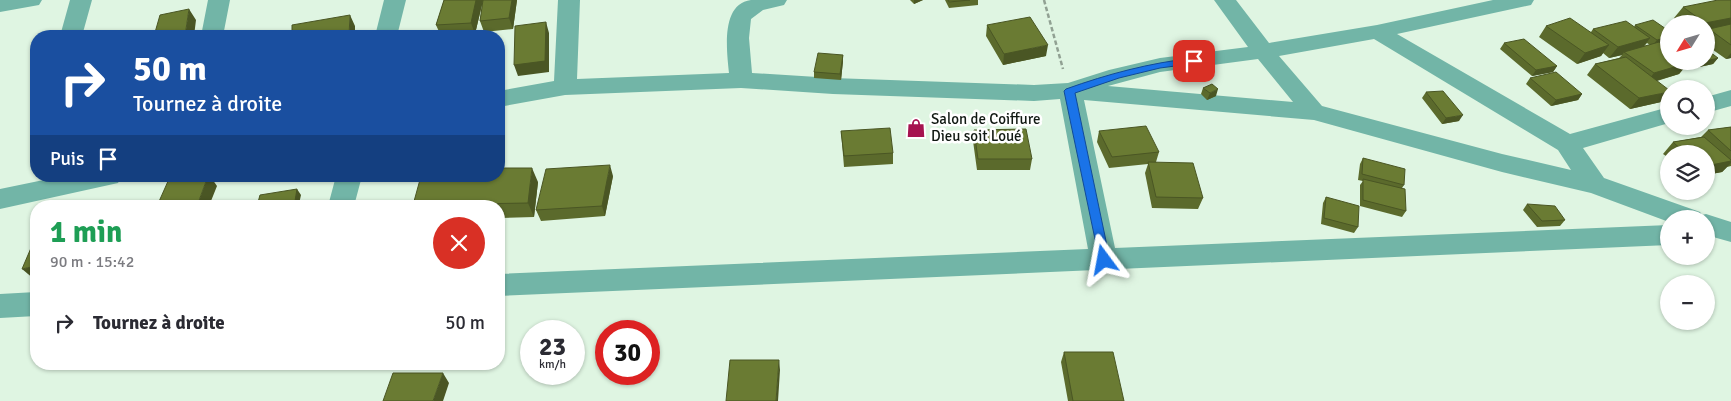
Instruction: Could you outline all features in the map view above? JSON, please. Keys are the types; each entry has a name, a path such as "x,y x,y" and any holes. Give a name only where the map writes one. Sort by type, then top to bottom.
{"street":[{"path":"0,6 31,0"},
{"path":"73,30 81,0"},
{"path":"213,30 219,0"},
{"path":"388,30 395,0"},
{"path":"565,87 569,0"},
{"path":"741,80 738,20 745,11 756,4 776,0"},
{"path":"1225,0 1262,51 1314,112"},
{"path":"1070,91 1117,75 1160,65 1377,32 1523,0"},
{"path":"1377,32 1567,144 1594,185"},
{"path":"505,98 565,87 741,80 833,86 1024,93 1070,91 1314,112 1502,163 1594,185 1665,210"},
{"path":"1070,91 1104,260"},
{"path":"1715,102 1731,98"},
{"path":"1567,144 1660,118"},
{"path":"0,199 32,182"},
{"path":"343,200 347,182"},
{"path":"505,285 1660,235"},
{"path":"0,306 30,304"}],"path":[{"path":"1044,0 1070,91"}],"building":[{"path":"444,0 476,0 471,23 436,25"},
{"path":"483,0 512,0 509,18 480,21"},
{"path":"948,0 970,0 949,2"},
{"path":"1718,0 1731,0 1731,18 1715,21 1715,15 1694,15 1683,7"},
{"path":"189,9 186,30 156,30 160,15"},
{"path":"350,15 349,30 292,30 292,25"},
{"path":"1030,17 1048,45 1004,54 987,25"},
{"path":"1570,18 1609,45 1585,53 1546,26"},
{"path":"1653,20 1660,25 1660,39 1657,40 1635,25"},
{"path":"1626,21 1650,38 1618,47 1593,29"},
{"path":"546,22 545,61 514,65 515,26"},
{"path":"1731,24 1731,45 1715,33 1715,28"},
{"path":"1524,39 1557,66 1536,70 1504,43"},
{"path":"1659,42 1660,70 1664,70 1654,73 1624,52"},
{"path":"818,53 843,55 840,74 814,72"},
{"path":"1626,57 1660,83 1660,94 1639,98 1595,64"},
{"path":"1556,72 1582,94 1556,100 1530,78"},
{"path":"1212,84 1218,89 1210,93 1203,88"},
{"path":"1443,91 1463,115 1446,118 1426,92"},
{"path":"1146,126 1159,152 1112,157 1099,131"},
{"path":"1731,127 1731,151 1713,135 1715,129"},
{"path":"890,128 893,153 844,156 841,131"},
{"path":"1026,129 1032,159 978,159 974,130"},
{"path":"1704,137 1713,145 1676,145 1673,142"},
{"path":"1715,146 1731,160 1715,164"},
{"path":"1363,158 1405,169 1404,185 1362,174"},
{"path":"1148,162 1193,163 1203,198 1156,197"},
{"path":"610,165 602,206 536,210 546,169"},
{"path":"505,168 532,168 528,203 505,203 505,200 414,200 419,182 505,182"},
{"path":"1363,179 1405,189 1406,211 1363,200"},
{"path":"168,182 206,182 199,200 160,200"},
{"path":"297,189 295,200 259,200 260,195"},
{"path":"1326,197 1359,206 1358,227 1324,218"},
{"path":"1527,204 1555,206 1565,220 1542,221"},
{"path":"30,250 30,267 22,269"},
{"path":"1064,352 1113,352 1124,401 1073,401"},
{"path":"730,360 779,360 776,401 726,401"},
{"path":"393,373 443,373 433,401 383,401"}],"place":[{"name":"Salon de Coiffure Dieu soit Loué","path":"916,128"}],"route":[{"path":"1104,260 1070,91 1117,75 1160,65 1194,61"}]}
